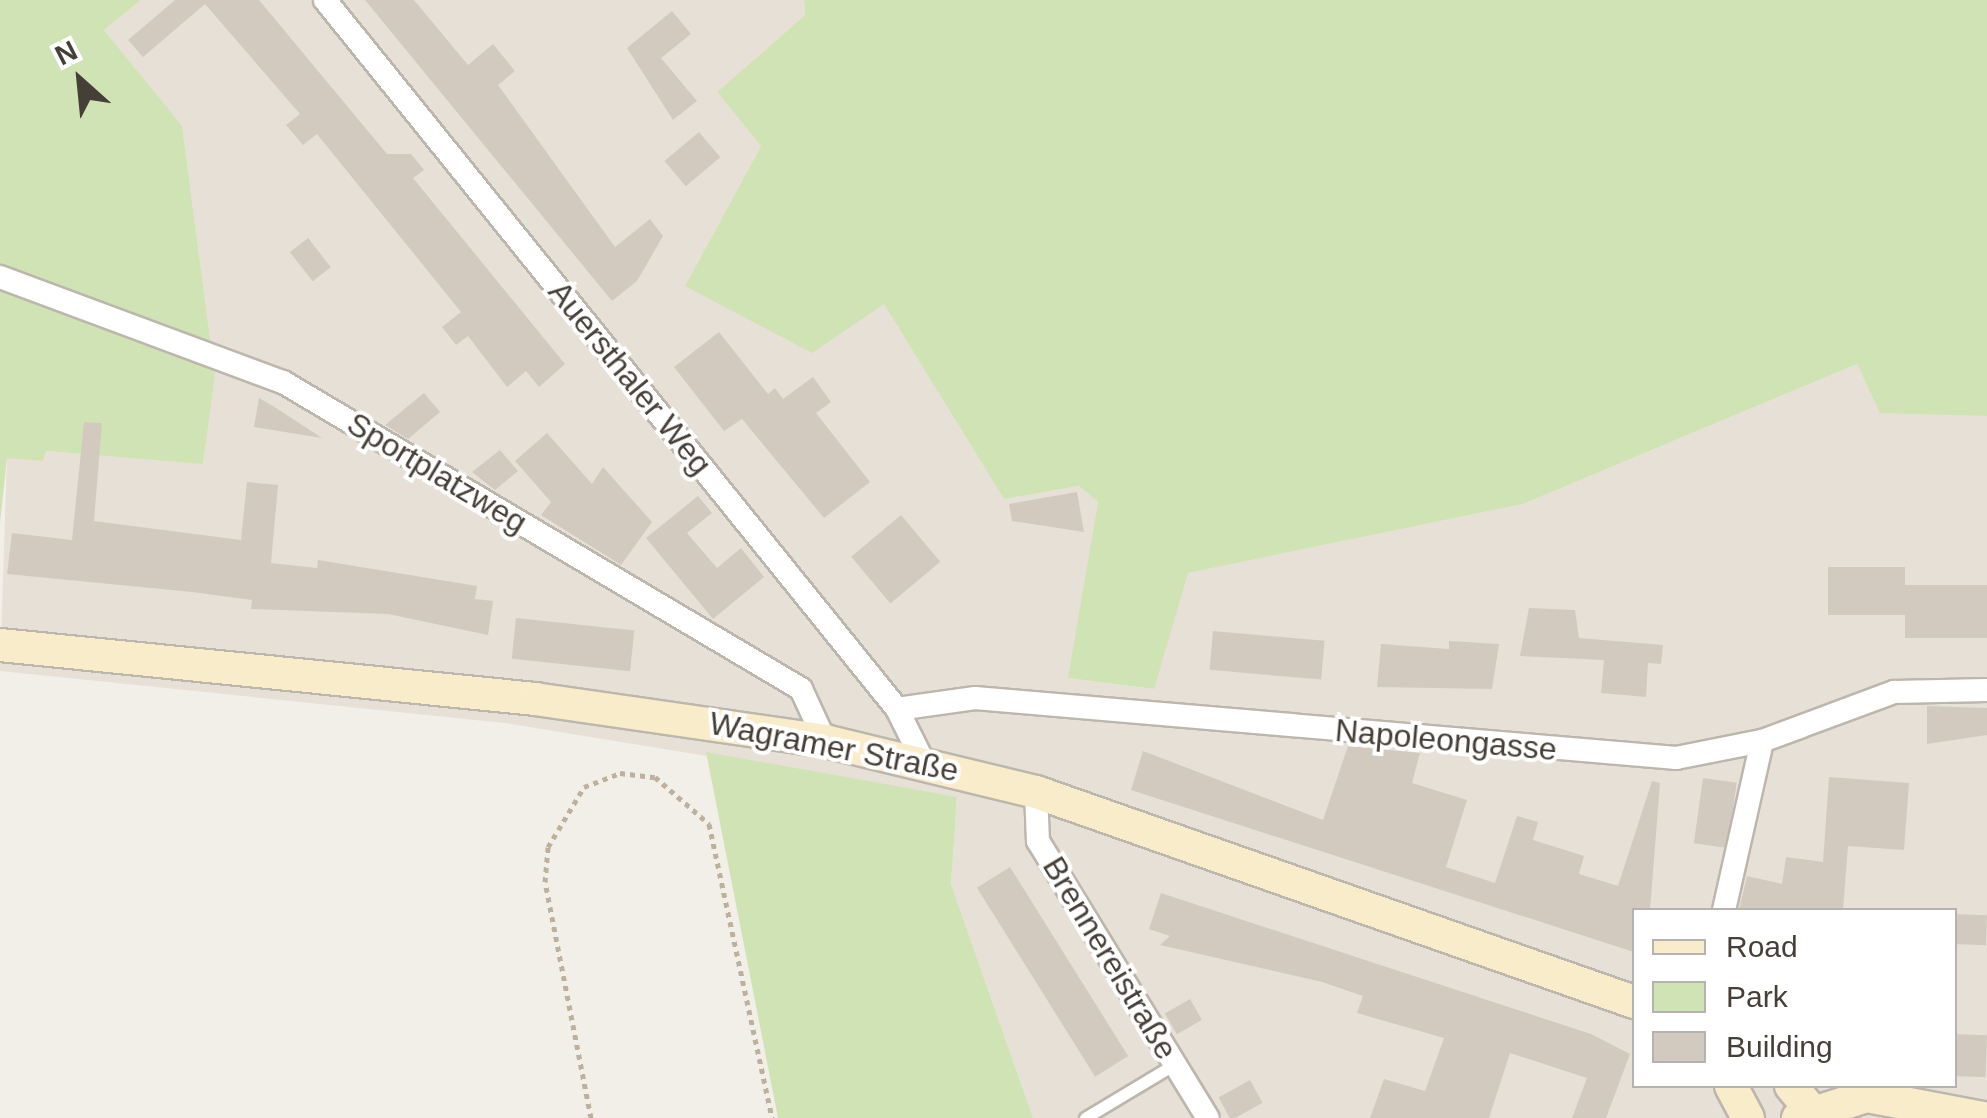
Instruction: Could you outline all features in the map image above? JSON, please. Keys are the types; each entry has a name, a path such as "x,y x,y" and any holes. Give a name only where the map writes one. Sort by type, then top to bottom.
{"main road":[{"name":"Wagramer Straße","path":"0,645 554,701 825,741 1036,792 1632,1001"},
{"path":"1733,1088 1748,1118"},
{"path":"1791,1088 1805,1114 1867,1096 1983,1118"}],"street":[{"name":"Auersthaler Weg","path":"325,0 896,709 924,763"},
{"name":"Sportplatzweg","path":"0,277 283,382 800,689 825,741"},
{"name":"Napoleongasse","path":"896,709 975,698 1660,757 1762,742 1894,692 1987,690"},
{"path":"1724,908 1762,742"},
{"name":"Brennereistraße","path":"1036,792 1038,841 1208,1118"}],"lane":[{"path":"1086,1118 1175,1064"}],"path":[{"path":"591,1118 546,864 562,816 584,786 620,773 655,777 709,824 772,1118"}],"shaded area":[{"path":"141,0 804,0 805,15 717,92 761,146 685,286 884,303 1004,499 1079,486 1098,502 1069,678 1153,689 1187,573 1523,504 1857,364 1880,412 1987,416 1987,1118 1033,1118 951,884 957,797 505,723 0,671 7,457 43,461 46,451 203,463 215,376 182,127 104,30"}],"green space":[{"path":"0,0 141,0 104,30 182,126 215,376 203,464 46,451 43,461 7,458 0,523"},
{"path":"804,0 1987,0 1987,416 1880,413 1857,364 1523,504 1188,573 1154,689 1068,678 1098,502 1079,486 1004,499 884,304 812,353 685,286 761,146 717,92 805,15"},
{"path":"706,752 957,797 951,884 1033,1118 778,1118"}],"building":[{"path":"175,0 259,0 387,154 411,154 424,170 413,178 565,364 539,387 526,371 507,387 468,336 456,345 442,327 461,312 317,134 303,145 286,125 300,114 205,4 143,57 128,40"},
{"path":"365,0 414,0 468,65 493,44 515,71 498,85 615,247 650,219 663,236 637,281 612,301"},
{"path":"672,11 691,34 661,58 697,101 673,120 627,48"},
{"path":"699,132 720,157 686,186 665,161"},
{"path":"308,238 331,267 313,281 290,252"},
{"path":"719,332 768,394 775,388 783,399 813,377 831,402 816,413 870,482 824,518 742,419 724,431 674,367"},
{"path":"424,393 440,412 408,439 385,425"},
{"path":"259,398 273,406 322,438 254,427"},
{"path":"84,422 102,423 94,521 241,540 247,482 278,485 271,563 317,568 318,560 477,586 475,599 493,601 488,635 388,614 251,609 252,600 7,574 12,533 72,540"},
{"path":"547,433 592,484 603,467 652,522 621,565 541,515 551,502 515,461"},
{"path":"500,450 518,471 495,490 472,472"},
{"path":"1077,492 1084,532 1012,521 1009,504"},
{"path":"698,496 712,513 687,533 717,568 741,548 764,577 713,619 646,538"},
{"path":"901,515 940,562 890,604 851,557"},
{"path":"1828,567 1905,567 1905,585 1987,585 1987,638 1905,638 1905,615 1828,615"},
{"path":"1529,608 1575,610 1579,638 1663,645 1661,664 1648,663 1646,697 1601,693 1604,660 1520,656"},
{"path":"516,618 634,630 630,671 512,659"},
{"path":"1213,631 1325,641 1321,680 1210,670"},
{"path":"1449,641 1499,644 1492,689 1377,687 1381,644 1449,649"},
{"path":"1927,706 1987,708 1987,735 1927,744"},
{"path":"1348,746 1420,753 1412,783 1467,800 1446,867 1495,883 1517,816 1538,822 1533,840 1584,856 1579,874 1618,886 1652,781 1660,783 1650,908 1632,908 1632,951 1131,790 1143,751 1323,820"},
{"path":"1829,777 1909,783 1904,850 1848,846 1843,908 1739,908 1747,876 1782,884 1786,857 1823,862"},
{"path":"1703,778 1737,783 1727,848 1694,843"},
{"path":"1010,867 1128,1056 1095,1077 977,888"},
{"path":"1161,893 1591,1034 1630,1054 1606,1118 1572,1118 1587,1078 1510,1053 1489,1118 1370,1118 1384,1079 1425,1091 1444,1038 1357,1013 1363,996 1322,982 1160,945 1170,936 1149,929"},
{"path":"1957,914 1987,915 1986,945 1957,944"},
{"path":"1190,999 1202,1020 1177,1034 1165,1013"},
{"path":"1957,1034 1987,1035 1986,1077 1957,1076"},
{"path":"1250,1080 1263,1103 1230,1118 1219,1097"}]}
